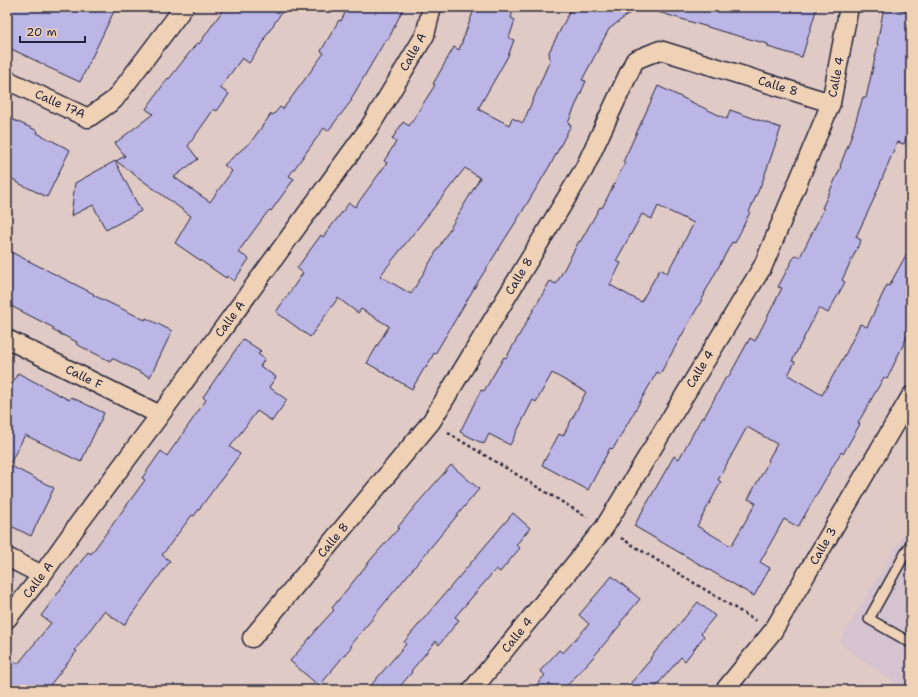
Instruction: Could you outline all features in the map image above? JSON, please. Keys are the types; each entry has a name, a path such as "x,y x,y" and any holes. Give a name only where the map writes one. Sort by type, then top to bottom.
{"street":[{"name":"Calle 17A","path":"7,80 88,118 114,100 184,7"},
{"name":"Calle A","path":"7,619 42,575 160,415 369,128 425,35 432,7"},
{"name":"Calle 4","path":"472,690 604,528 763,266 831,103 849,7"},
{"name":"Calle 8","path":"252,638 431,422 584,169 635,60 660,50 831,103"},
{"name":"Calle F","path":"7,339 160,415"},
{"name":"Calle 3","path":"725,690 773,631 911,396"},
{"path":"7,557 42,575"}],"lane":[{"path":"911,542 869,619 911,643"}],"shaded area":[{"path":"911,520 911,690 906,690 839,643"}],"building":[{"path":"7,7 116,7 80,82 7,47"},
{"path":"225,7 285,7 249,63 242,58 220,88 229,94 217,111 214,109 188,146 198,159 174,177 210,202 232,171 224,165 254,139 271,114 273,115 280,107 283,109 324,53 321,51 339,20 341,21 348,7 404,7 388,40 386,39 351,99 352,100 328,131 324,128 289,176 294,179 271,211 269,210 238,252 249,259 234,281 227,276 226,278 175,243 191,216 116,161 125,156 115,143 153,114 146,109 168,78 169,79 197,43 199,44"},
{"path":"475,7 514,7 511,18 515,20 509,38 514,40 508,56 478,109 509,125 512,118 523,123 550,60 549,52 572,7 638,7 609,29 582,80 586,81 568,123 571,125 552,162 435,354 434,353 412,389 367,363 389,326 361,309 358,313 338,298 310,337 276,312 303,273 297,268 321,235 323,237 349,203 355,207 387,163 384,161 396,142 392,139 403,122 409,126 435,85 433,84 454,47 459,50","holes":["465,168 480,178 411,294 380,276"]},
{"path":"655,7 817,7 802,57 768,47 768,44 655,11"},
{"path":"884,7 911,12 911,121 904,144 897,142 873,201 856,237 861,240 842,280 845,282 828,313 819,308 792,361 795,362 788,375 822,395 846,353 860,324 867,327 887,285 889,286 911,246 911,328 887,379 884,377 858,423 860,424 843,454 841,452 798,527 784,519 760,562 770,568 754,596 634,526 674,456 679,459 702,417 704,418 726,377 728,378 750,338 755,341 782,288 778,287 795,255 800,257 824,209 822,208 841,167 840,166 850,140 863,97 866,98","holes":["747,427 777,444 748,499 756,503 731,546 697,526 721,482 718,480"]},
{"path":"658,86 727,119 730,110 781,128 763,180 735,243 732,242 660,374 657,372 613,449 610,448 588,490 542,465 559,434 563,436 586,392 552,373 536,402 533,400 510,445 489,434 484,444 460,432 481,390 484,391 504,357 506,358 550,281 556,284 579,241 580,242 600,207 602,208 625,163 623,162","holes":["658,206 694,223 667,273 660,269 641,302 610,285 621,263 616,261 642,214 652,219"]},
{"path":"7,117 38,131 37,133 70,150 47,197 7,176"},
{"path":"115,161 141,211 106,230 93,205 71,216 75,183"},
{"path":"7,250 94,294 93,295 172,331 150,377 112,358 110,361 76,344 77,342 52,330 54,328 7,304"},
{"path":"243,339 261,351 258,354 265,359 260,366 276,377 269,387 287,400 272,421 257,411 230,447 240,454 194,516 192,515 162,555 170,561 124,625 104,611 75,650 77,651 46,690 7,690 7,656 18,664 51,623 41,616 88,552 91,554 145,480 142,478 161,451 167,456 206,400 203,397"},
{"path":"18,373 69,400 71,397 104,413 81,462 25,435 9,465 54,488 31,536 7,524 7,394"},
{"path":"451,465 479,489 350,645 352,646 319,686 290,661 334,610 332,608 373,557"},
{"path":"513,513 530,528 516,545 520,548 500,572 496,569 455,617 459,620 439,645 436,641 397,690 367,690 406,644 404,642"},
{"path":"612,576 640,599 590,661 563,690 532,690 545,675 540,671 559,650 563,653 589,624 579,615"},
{"path":"698,602 715,616 701,633 704,636 685,661 681,657 653,690 625,690 651,659 650,658"}]}
